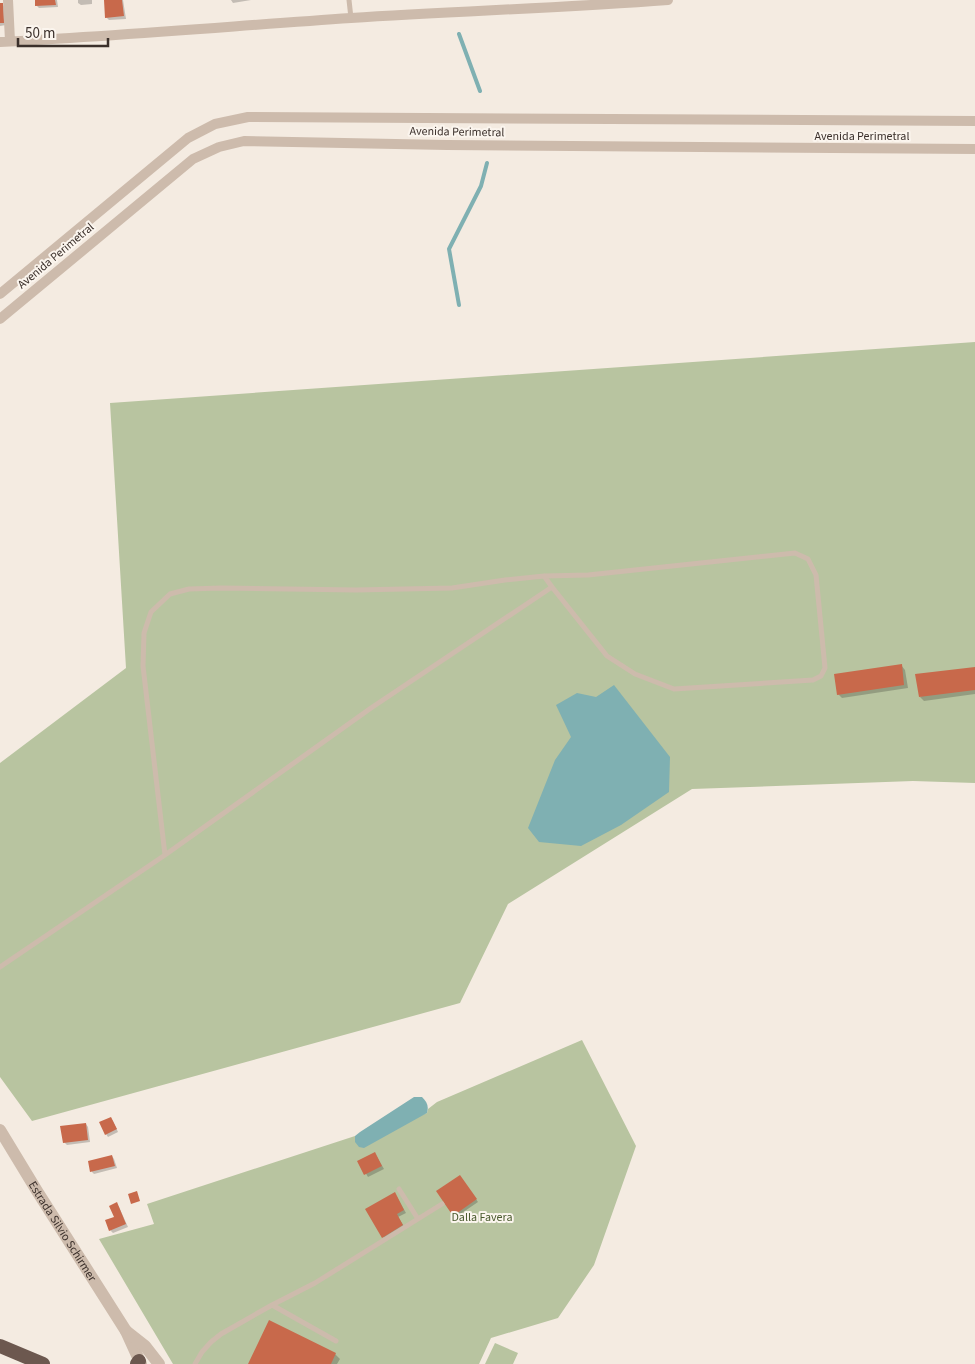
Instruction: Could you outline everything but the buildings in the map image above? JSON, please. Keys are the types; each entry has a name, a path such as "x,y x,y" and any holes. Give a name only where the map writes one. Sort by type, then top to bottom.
{"highway":[{"path":"0,1346 22,1364"},
{"path":"0,1346 43,1364"}],"street":[{"path":"8,0 5,41 351,18 589,6 668,0"},
{"name":"Avenida Perimetral","path":"0,294 188,138 215,124 248,118 975,121"},
{"name":"Avenida Perimetral","path":"0,318 193,160 219,147 244,142 975,149"},
{"name":"Estrada Silvio Schirmer","path":"0,1130 126,1331 139,1363"},
{"name":"Estrada Silvio Schirmer","path":"126,1331 145,1346 158,1364"}],"lane":[{"path":"349,0 351,18"},
{"path":"164,855 143,666 144,632 151,612 170,594 189,589 221,588 356,590 452,588 544,576 588,575 795,553 808,559 816,576 825,668 821,676 813,680 674,689 635,674 607,656 544,576"},
{"path":"0,967 164,855 371,708 552,587"},
{"path":"400,1189 418,1219"},
{"path":"195,1364 211,1342 222,1334 323,1279 442,1204"},
{"path":"272,1306 336,1341"}],"green space":[{"path":"975,342 975,783 913,781 692,789 508,904 460,1003 32,1121 0,1077 0,763 126,668 110,403"},
{"name":"Dalla Favera","path":"582,1040 636,1146 594,1265 558,1318 491,1338 479,1364 173,1364 99,1239 154,1224 147,1204 355,1136 355,1142 427,1113 428,1109 437,1102"},
{"path":"495,1343 518,1353 513,1364 485,1364"}],"water":[{"path":"614,685 670,757 669,792 621,825 581,846 539,842 528,828 555,760 571,737 556,705 577,693 596,697"},
{"path":"414,1097 422,1097 424,1099 428,1106 427,1113 364,1148 359,1147 355,1142 355,1136"}],"waterway":[{"path":"459,34 480,91"},
{"path":"459,305 449,249 481,186 487,163"}]}
